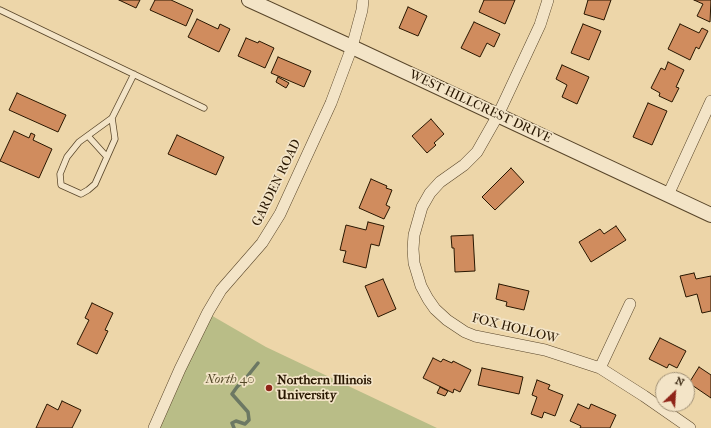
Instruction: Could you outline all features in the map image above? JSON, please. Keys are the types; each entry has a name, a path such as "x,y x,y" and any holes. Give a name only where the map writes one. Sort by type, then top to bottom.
{"street":[{"name":"WEST HILLCREST DRIVE","path":"249,0 711,215"},
{"name":"GARDEN ROAD","path":"154,428 180,370 208,312 218,295 227,281 262,243 280,214 331,103 352,47 362,10 363,0"},
{"name":"FOX HOLLOW","path":"548,0 540,25 498,116 477,152 464,165 440,182 430,193 422,207 414,235 413,249 414,263 421,286 435,308 447,320 465,332 475,336 545,350 600,368 690,428"},
{"path":"668,195 711,101"},
{"path":"600,368 630,304"}],"lane":[{"path":"0,10 204,108"},
{"path":"112,118 116,140 95,184 81,194 61,185 60,174 66,157 79,142 112,118 134,74"},
{"path":"88,136 107,157"}],"green space":[{"name":"North 40","path":"209,314 266,347 437,428 155,428"}],"building":[{"path":"119,0 140,0 136,8"},
{"path":"155,0 171,0 193,10 186,26 150,10"},
{"path":"484,0 515,0 505,24 479,12"},
{"path":"588,0 611,0 604,20 584,14"},
{"path":"694,0 711,0 710,22 697,16 703,4"},
{"path":"408,7 427,16 418,36 399,28"},
{"path":"197,19 218,29 220,24 230,29 219,52 188,37"},
{"path":"474,22 500,34 494,47 487,43 480,57 461,48"},
{"path":"583,24 601,31 589,60 571,53"},
{"path":"680,24 699,33 702,28 708,31 699,49 696,47 690,60 668,49"},
{"path":"246,38 258,43 259,41 274,48 265,68 238,56"},
{"path":"278,57 311,71 304,87 271,73"},
{"path":"668,62 684,70 676,87 679,88 672,102 659,96 660,93 651,88 661,68 665,70"},
{"path":"562,65 589,77 577,104 562,97 567,85 556,79"},
{"path":"278,77 289,83 286,88 276,82"},
{"path":"17,93 66,115 58,132 9,110"},
{"path":"648,103 667,111 652,145 633,137"},
{"path":"431,119 444,134 434,143 436,145 427,153 412,136"},
{"path":"14,131 29,138 31,133 35,135 33,140 52,149 39,178 0,161"},
{"path":"177,135 224,157 216,175 168,154"},
{"path":"511,168 524,182 495,210 482,197"},
{"path":"371,179 387,186 386,188 392,190 386,205 390,207 384,219 359,208"},
{"path":"368,222 384,226 379,246 371,244 366,268 343,262 346,251 340,250 346,225 366,230"},
{"path":"616,226 626,240 591,262 579,242 600,229 604,234"},
{"path":"473,235 475,271 455,272 454,248 452,248 451,236"},
{"path":"694,273 696,279 711,276 711,311 702,313 697,294 686,297 680,276"},
{"path":"383,279 396,309 378,317 365,286"},
{"path":"499,284 529,291 524,310 506,306 507,302 496,299"},
{"path":"92,303 113,313 105,330 108,331 97,354 77,344 89,320 85,318"},
{"path":"660,338 686,351 677,368 669,364 667,368 649,359"},
{"path":"433,358 441,362 443,359 452,363 453,361 471,370 460,392 454,389 453,393 423,378"},
{"path":"699,367 711,375 711,398 695,387 695,373"},
{"path":"482,368 523,377 519,394 478,385"},
{"path":"537,380 550,385 548,389 563,395 555,416 544,412 542,418 531,414 537,397 532,395"},
{"path":"440,387 448,391 445,396 437,393"},
{"path":"62,401 81,410 72,428 36,428 47,404 58,410"},
{"path":"578,404 589,409 591,404 616,415 610,428 580,428 581,426 570,421"}],"waterway":[{"path":"234,428 232,423 236,421 245,424 249,420 248,412 232,394 258,363"}],"place":[{"name":"Northern Illinois University","path":"269,388"}]}
